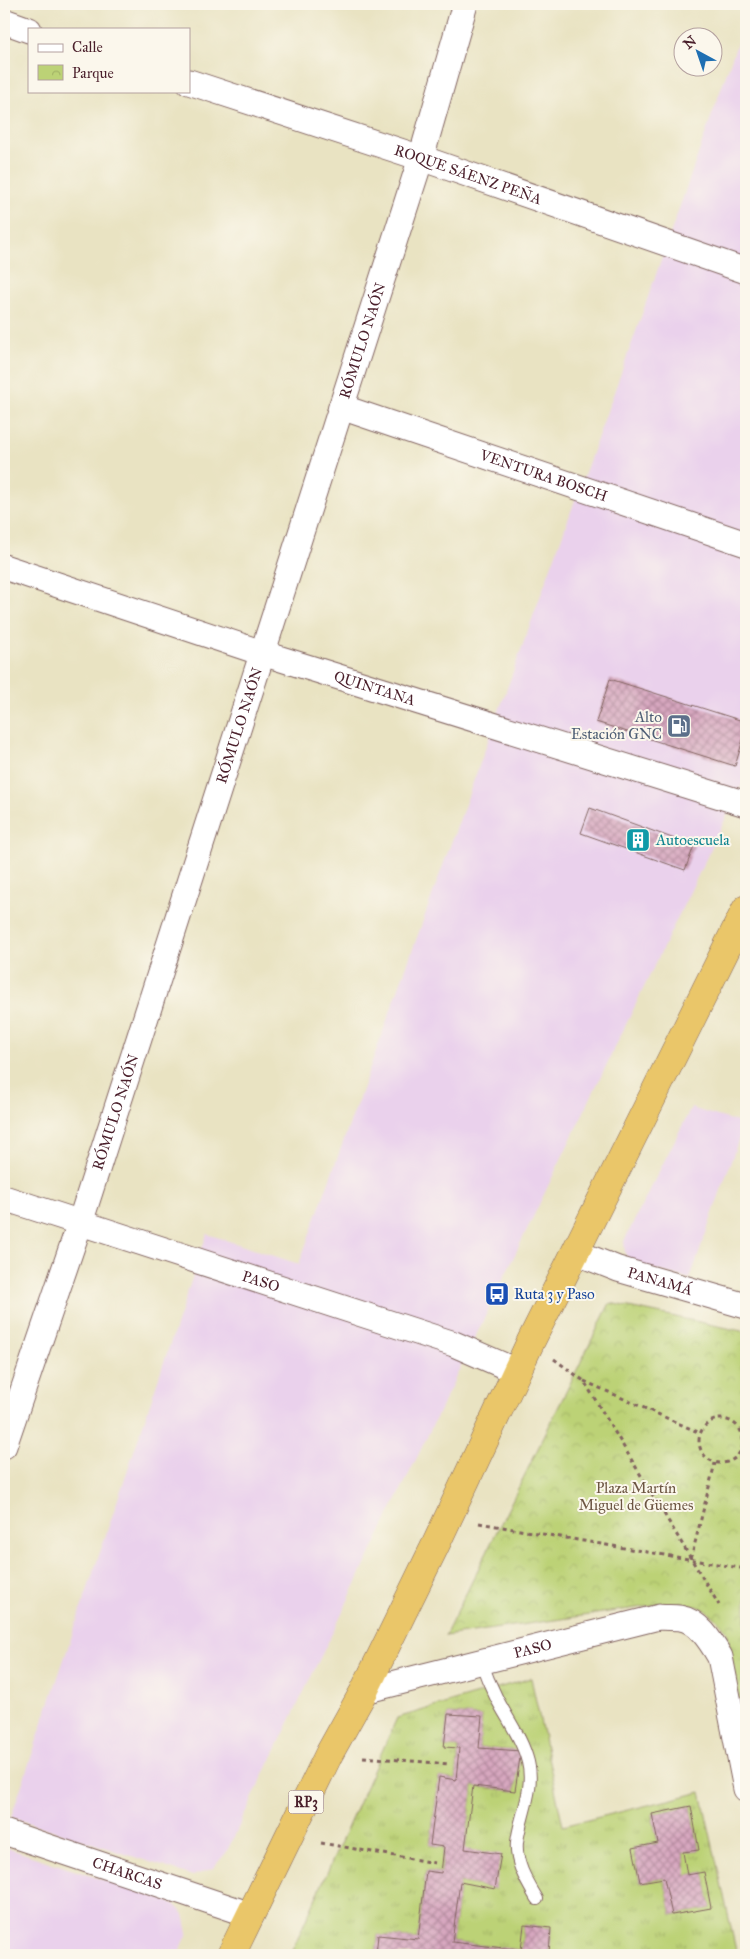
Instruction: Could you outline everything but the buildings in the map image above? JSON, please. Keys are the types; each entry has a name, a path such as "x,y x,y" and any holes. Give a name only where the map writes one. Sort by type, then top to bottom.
{"highway":[{"name":"RP3","path":"231,1955 329,1754 364,1690 448,1518 530,1342 746,909"}],"street":[{"name":"RÓMULO NAÓN","path":"4,1446 80,1223 420,158 465,4"},
{"path":"4,21 28,30"},
{"name":"ROQUE SÁENZ PEÑA","path":"190,82 420,158 746,271"},
{"name":"VENTURA BOSCH","path":"340,407 746,544"},
{"name":"QUINTANA","path":"4,567 262,653 746,804"},
{"name":"PASO","path":"4,1198 454,1344 516,1371"},
{"name":"PANAMÁ","path":"575,1252 618,1269 746,1306"},
{"name":"PASO","path":"364,1690 659,1617 682,1618 699,1628 711,1641 720,1657 746,1789"},
{"name":"CHARCAS","path":"4,1832 251,1915"}],"lane":[{"path":"481,1661 496,1698 522,1744 529,1764 529,1788 517,1843 519,1861 524,1878 537,1899"}],"path":[{"path":"530,1342 584,1381 700,1434"},
{"path":"584,1381 722,1609"},
{"path":"726,1419 733,1422 741,1431 744,1442 743,1450 739,1456 727,1464 715,1463 702,1454 699,1440 700,1434 710,1422 726,1419"},
{"path":"741,1431 746,1429"},
{"path":"691,1559 715,1463"},
{"path":"448,1518 746,1569"},
{"path":"363,1757 450,1764"},
{"path":"321,1843 435,1863"}],"shaded area":[{"path":"746,18 746,776 226,1853 213,1868 193,1876 11,1817 207,1234 299,1264 634,337"},
{"path":"691,1108 744,1124 690,1279 634,1264 625,1254 624,1241"},
{"path":"4,1847 173,1903 184,1914 188,1933 178,1955 4,1955"}],"green space":[{"name":"Plaza Martín Miguel de Güemes","path":"610,1303 746,1332 746,1740 727,1631 709,1613 697,1606 671,1603 445,1636"},
{"path":"531,1678 563,1826 701,1792 737,1955 572,1955 549,1953 551,1928 524,1925 521,1950 452,1942 460,1882 495,1889 465,1849 473,1786 515,1791 520,1751 479,1748 482,1716 448,1714 444,1747 459,1748 456,1780 439,1777 430,1845 444,1847 441,1873 426,1871 418,1939 378,1935 376,1955 290,1955 397,1718","holes":["691,1806 699,1850 683,1852 687,1875 704,1872 711,1908 672,1915 664,1878 640,1882 633,1848 658,1843 652,1814"]}],"place":[{"name":"Alto Estación GNC","path":"679,726"},
{"name":"Autoescuela","path":"638,840"},
{"name":"Ruta 3 y Paso","path":"497,1294"}]}
